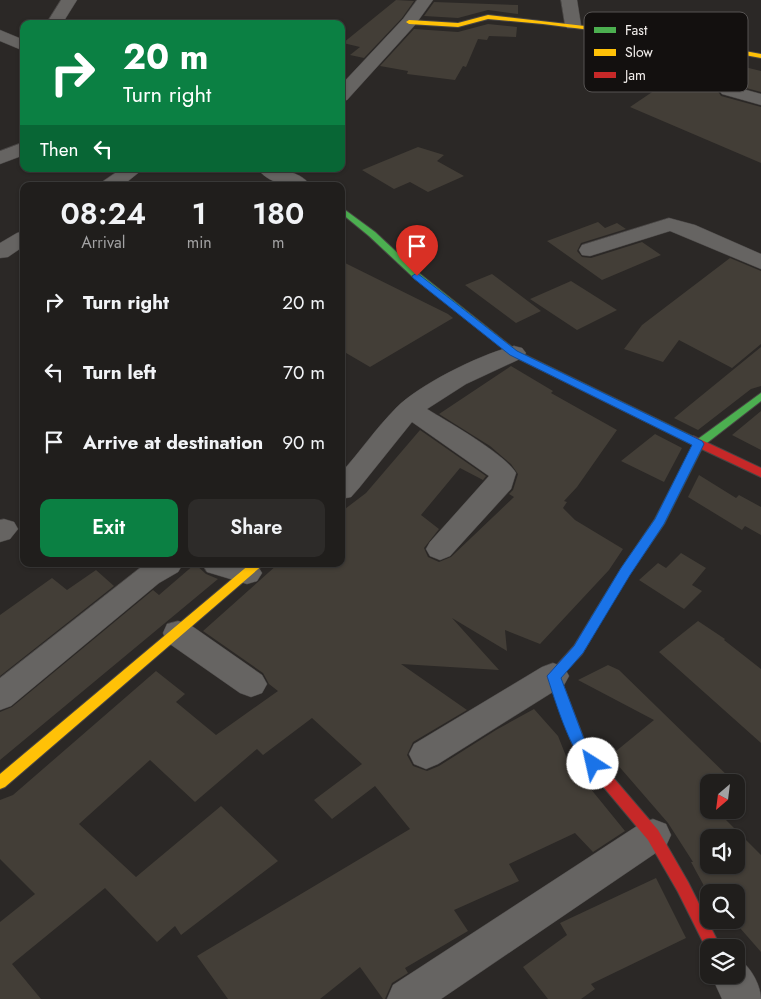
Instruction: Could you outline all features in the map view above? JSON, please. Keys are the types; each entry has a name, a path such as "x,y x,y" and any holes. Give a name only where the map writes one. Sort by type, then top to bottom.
{"street":[{"path":"56,20 68,0"},
{"path":"345,88 357,66 409,22 425,0"},
{"path":"569,0 573,25"},
{"path":"409,22 458,25 488,17 584,27"},
{"path":"0,34 20,44"},
{"path":"0,56 20,48"},
{"path":"748,54 761,56"},
{"path":"735,92 761,100"},
{"path":"0,158 20,150"},
{"path":"115,182 129,172"},
{"path":"279,172 295,182"},
{"path":"345,217 514,353 761,473"},
{"path":"590,250 669,224 688,229 761,262"},
{"path":"0,252 20,240"},
{"path":"345,485 411,410 425,398 452,382 514,353"},
{"path":"426,754 554,676 578,650 625,572 660,521 699,444 761,396"},
{"path":"411,410 489,462 502,473 501,482 440,549"},
{"path":"0,697 149,575 163,567"},
{"path":"0,783 252,568"},
{"path":"178,633 251,684"},
{"path":"554,676 581,750 652,835 683,887 709,939"},
{"path":"407,999 652,835"},
{"path":"735,984 744,999"}],"building":[{"path":"396,0 414,1 402,18 364,58 350,55 360,47 345,43 345,41"},
{"path":"434,2 518,5 518,14 488,10 458,18 424,16"},
{"path":"488,24 517,27 516,37 489,36 487,40 478,39 466,67 463,66 455,80 407,74 408,71 380,66 414,29 458,32"},
{"path":"748,68 761,71 761,92 748,88"},
{"path":"652,92 718,92 721,96 761,107 761,163 630,107"},
{"path":"418,147 444,155 437,161 464,176 428,192 410,182 394,189 362,170"},
{"path":"598,222 605,228 617,223 626,229 581,243 577,251 582,257 591,258 642,242 661,255 602,280 547,241"},
{"path":"730,258 761,271 761,344 732,368 679,340 663,362 624,349 642,325"},
{"path":"345,263 453,318 370,367 345,352"},
{"path":"492,274 541,311 516,323 465,285"},
{"path":"571,281 617,310 577,330 530,299"},
{"path":"761,347 761,386 751,389 698,430 674,418"},
{"path":"511,366 553,391 551,393 617,430 577,487 564,501 567,502 563,508 575,520 623,549 609,570 540,644 505,630 507,651 452,618 499,670 401,664 467,710 413,742 407,755 413,766 427,771 439,766 496,730 534,709 558,736 568,761 625,831 593,852 575,833 509,864 519,881 454,910 468,931 405,968 408,973 392,983 385,999 383,999 360,967 320,999 228,999 197,956 410,829 375,786 332,819 314,800 362,764 312,718 263,755 257,749 195,802 150,760 79,824 136,877 221,806 278,861 181,935 175,926 157,942 105,888 12,964 41,999 0,999 0,922 35,894 0,859 0,800 13,795 156,671 185,694 176,702 216,735 278,691 269,684 263,673 203,631 275,567 345,567 345,509 366,493 420,430 486,476 483,480 460,468 421,515 439,529 424,548 428,557 439,562 451,557 514,497 509,494 513,490 518,474 511,464 490,446 439,414"},
{"path":"761,411 761,450 732,435"},
{"path":"655,434 682,448 664,482 621,461"},
{"path":"699,475 736,498 739,495 761,507 761,535 745,526 742,530 688,497"},
{"path":"681,553 706,568 692,585 702,591 684,609 639,580 658,563 666,568"},
{"path":"192,567 198,567 206,574 218,579 0,760 0,712 12,707 153,590 159,595"},
{"path":"96,570 114,586 0,676 0,615 52,578 67,590"},
{"path":"698,621 725,639 761,669 761,743 659,652"},
{"path":"608,665 619,670 726,774 700,774 700,819 725,819 735,829 700,829 700,874 745,874 745,839 761,855 761,952 741,929 745,929 745,884 703,884 691,862 693,862 668,823 610,756 654,720 578,680"},
{"path":"656,878 686,938 591,984 595,989 581,999 548,999 523,967 567,935 560,923"}],"traffic: fast":[{"path":"345,212 372,234 417,276 514,353 693,440"},
{"path":"597,618 625,572 660,521 699,444 761,396"}],"traffic: slow":[{"path":"409,22 458,25 488,17 584,27"},
{"path":"748,54 761,56"},
{"path":"0,783 254,567"}],"traffic: jam":[{"path":"693,440 761,473"},
{"path":"597,618 578,650 553,676 581,750 653,835 683,887 709,939"}],"route":[{"path":"417,276 514,353 699,444 660,521 625,572 578,650 554,676 581,750 593,764"}]}
